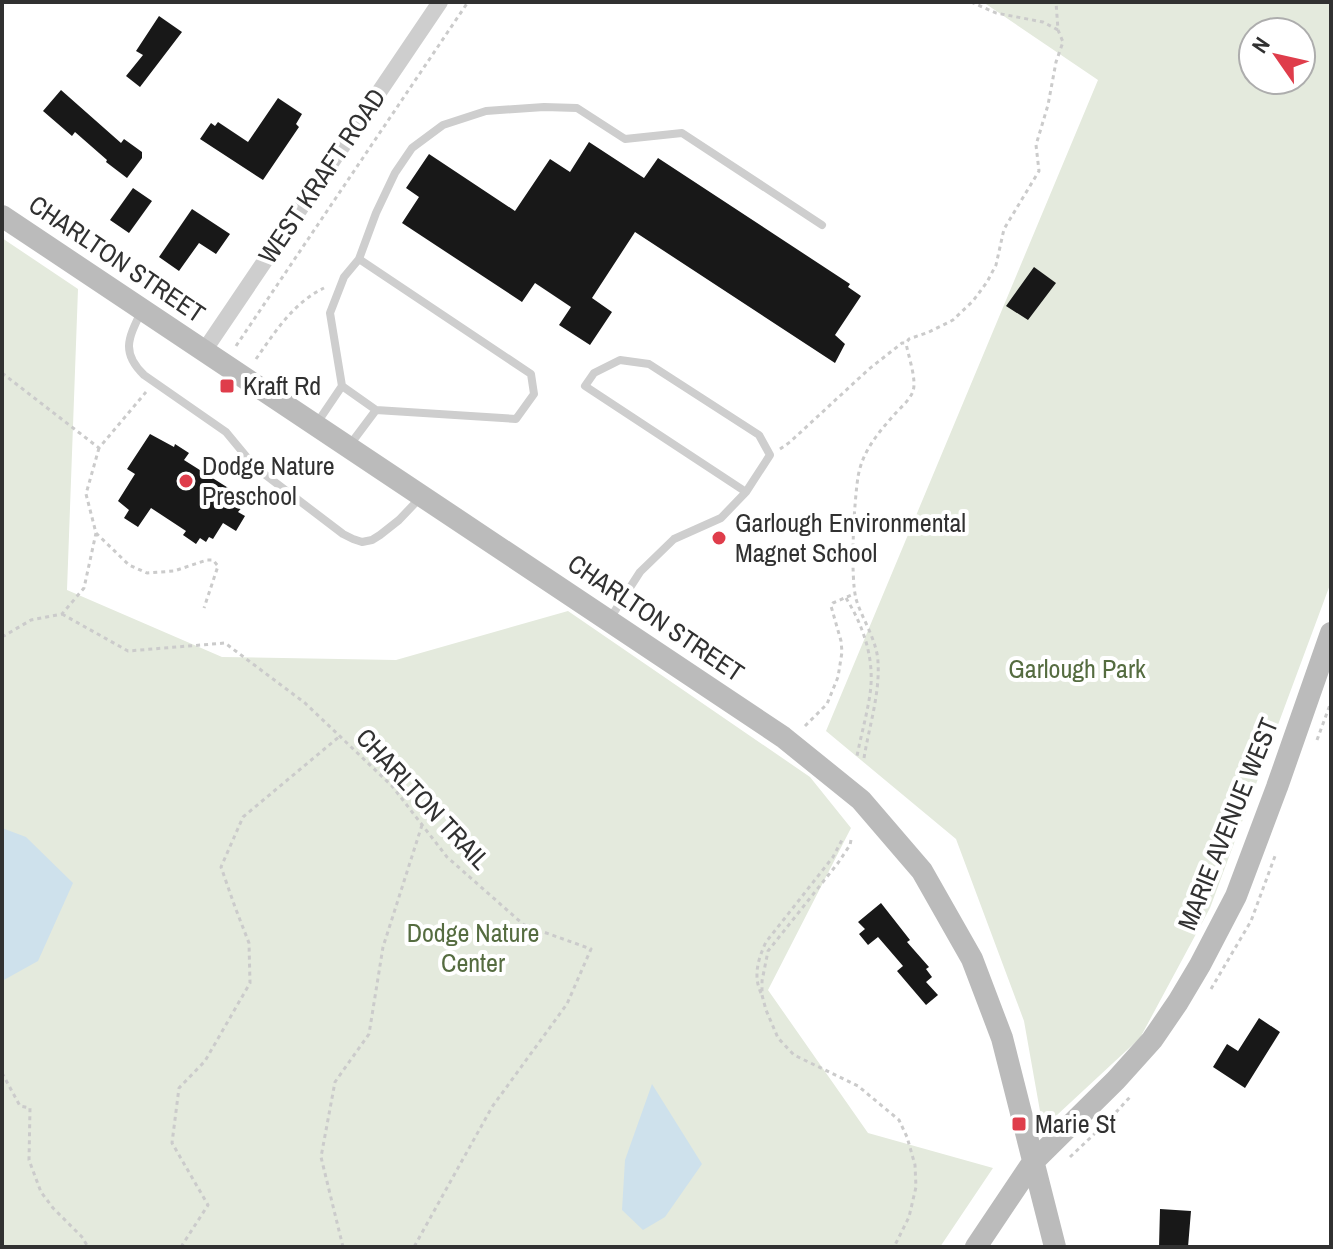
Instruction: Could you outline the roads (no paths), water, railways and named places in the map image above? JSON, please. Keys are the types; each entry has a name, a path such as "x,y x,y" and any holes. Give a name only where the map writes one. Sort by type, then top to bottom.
{"street":[{"name":"WEST KRAFT ROAD","path":"204,351 440,2"},
{"name":"CHARLTON STREET","path":"2,216 783,737 861,800 922,871 972,959 1002,1038 1055,1247"},
{"name":"MARIE AVENUE WEST","path":"976,1247 1033,1162 1152,1040 1200,965 1236,896 1331,633"}],"lane":[{"path":"316,425 342,386 330,313 344,277 359,259 395,173 412,148 443,125 486,111 577,108 625,139 682,133 822,225"},
{"path":"342,386 376,410 516,419 534,394 531,374 359,259"},
{"path":"142,309 128,348 136,367 226,432 255,467 343,534 362,542 372,540 399,520 421,495"},
{"path":"609,620 640,572 674,539 721,518 746,492 770,455 759,435 649,364 620,360 594,373 585,386 746,492"},
{"path":"348,447 376,410"}],"water":[{"path":"2,828 26,837 73,883 38,961 2,981"},
{"path":"652,1084 702,1164 665,1217 643,1230 622,1210 625,1160"}],"place":[{"name":"Kraft Rd","path":"227,386"},
{"name":"Dodge Nature Preschool","path":"186,481"},
{"name":"Garlough Environmental Magnet School","path":"719,538"},
{"name":"Marie St","path":"1019,1124"}],"park label":[{"name":"Garlough Park","path":"1077,669"},
{"name":"Dodge Nature Center","path":"473,948"}]}
